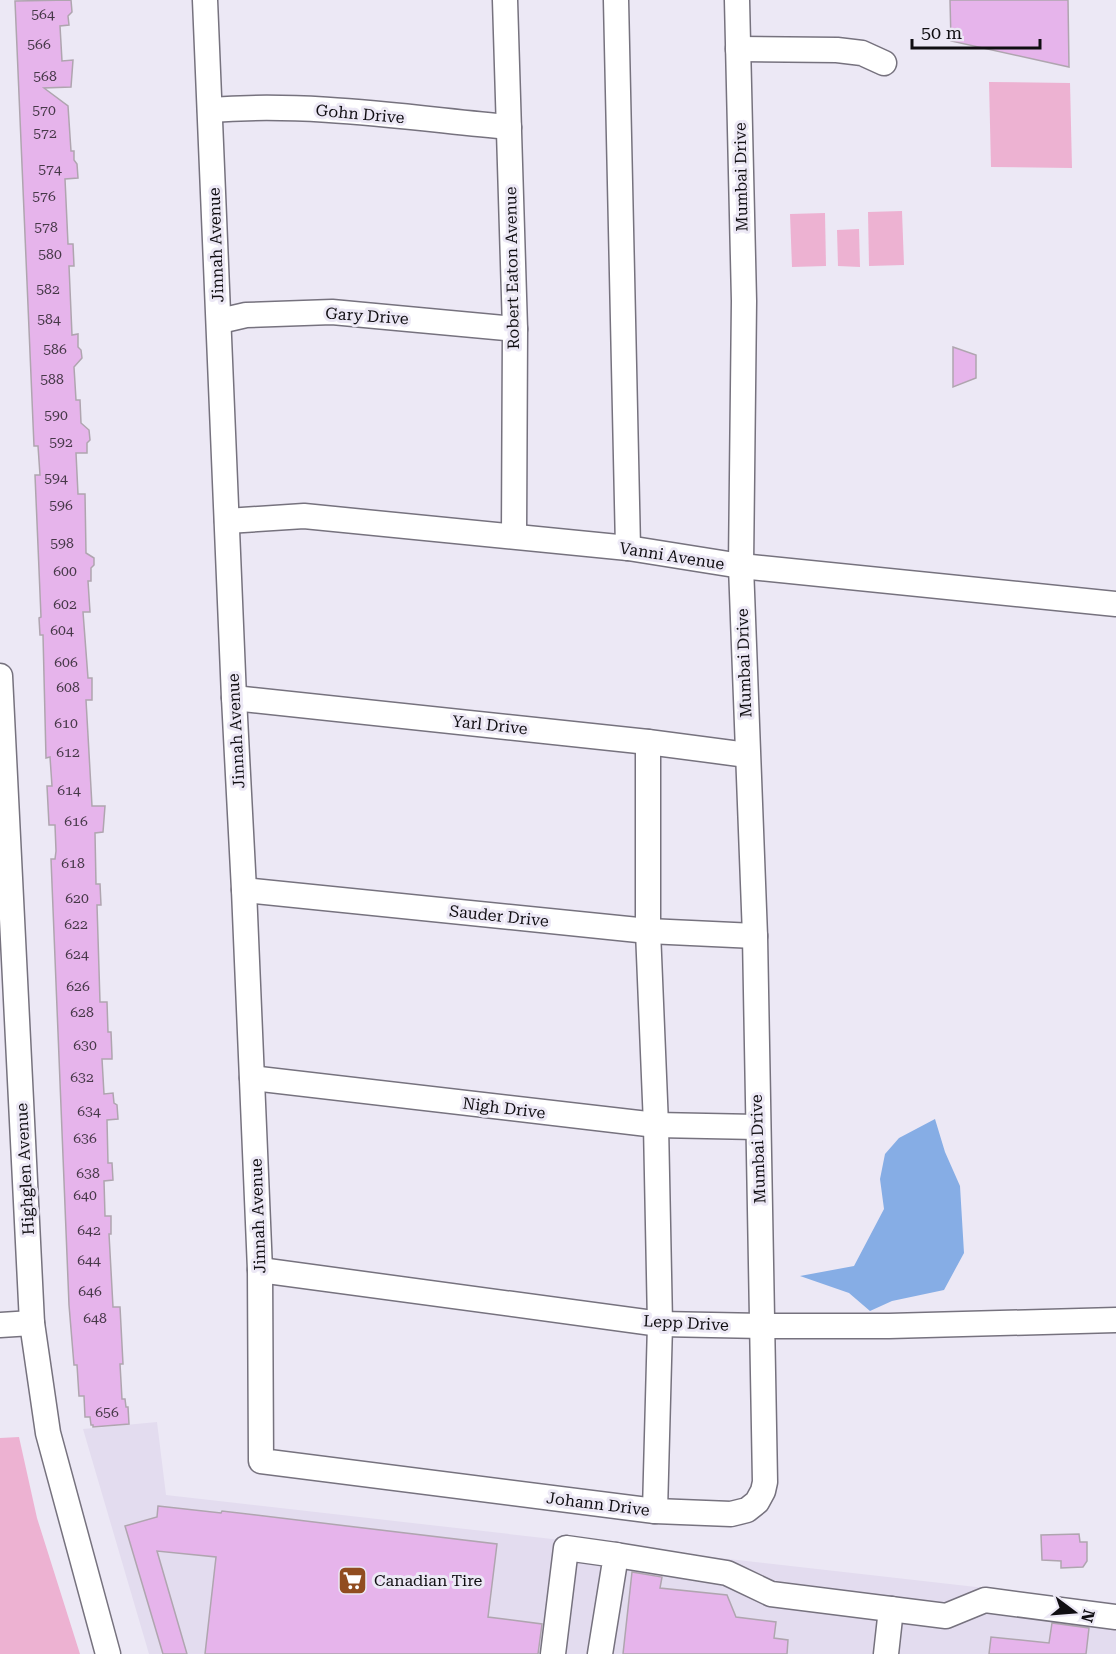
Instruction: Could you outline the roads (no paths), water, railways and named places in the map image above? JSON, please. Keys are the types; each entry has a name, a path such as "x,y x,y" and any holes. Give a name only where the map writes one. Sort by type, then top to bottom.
{"street":[{"name":"Jinnah Avenue","path":"205,0 260,1270 261,1461"},
{"name":"Robert Eaton Avenue","path":"505,0 514,329 514,536"},
{"path":"616,0 628,548"},
{"name":"Mumbai Drive","path":"737,0 744,301 741,566 755,936 757,1127 764,1326"},
{"path":"738,49 839,50 862,53 884,63"},
{"name":"Gohn Drive","path":"210,110 247,107 340,111 508,127"},
{"name":"Gary Drive","path":"219,321 246,315 332,312 514,329"},
{"name":"Vanni Avenue","path":"227,521 304,516 628,548 741,566 1116,604"},
{"name":"Highglen Avenue","path":"0,676 32,1323 48,1433 108,1654"},
{"name":"Yarl Drive","path":"234,698 648,742 747,755"},
{"path":"648,742 648,932 656,1125 660,1324 655,1511"},
{"name":"Sauder Drive","path":"244,890 648,932 755,936"},
{"name":"Nigh Drive","path":"252,1078 656,1125 757,1127"},
{"name":"Lepp Drive","path":"260,1270 660,1324 889,1326 1116,1320"},
{"path":"0,1324 32,1323"},
{"name":"Johann Drive","path":"261,1461 655,1511 735,1514 749,1508 760,1496 765,1482 764,1326"},
{"path":"553,1654 566,1548 727,1573 771,1594 946,1616 985,1600 1116,1617"},
{"path":"600,1654 616,1555"},
{"path":"886,1654 891,1609"}],"water":[{"path":"935,1119 945,1152 960,1186 964,1253 944,1290 892,1301 870,1311 849,1293 800,1276 854,1266 884,1209 880,1179 885,1154 899,1138"}],"place":[{"name":"Canadian Tire","path":"353,1580"}]}
